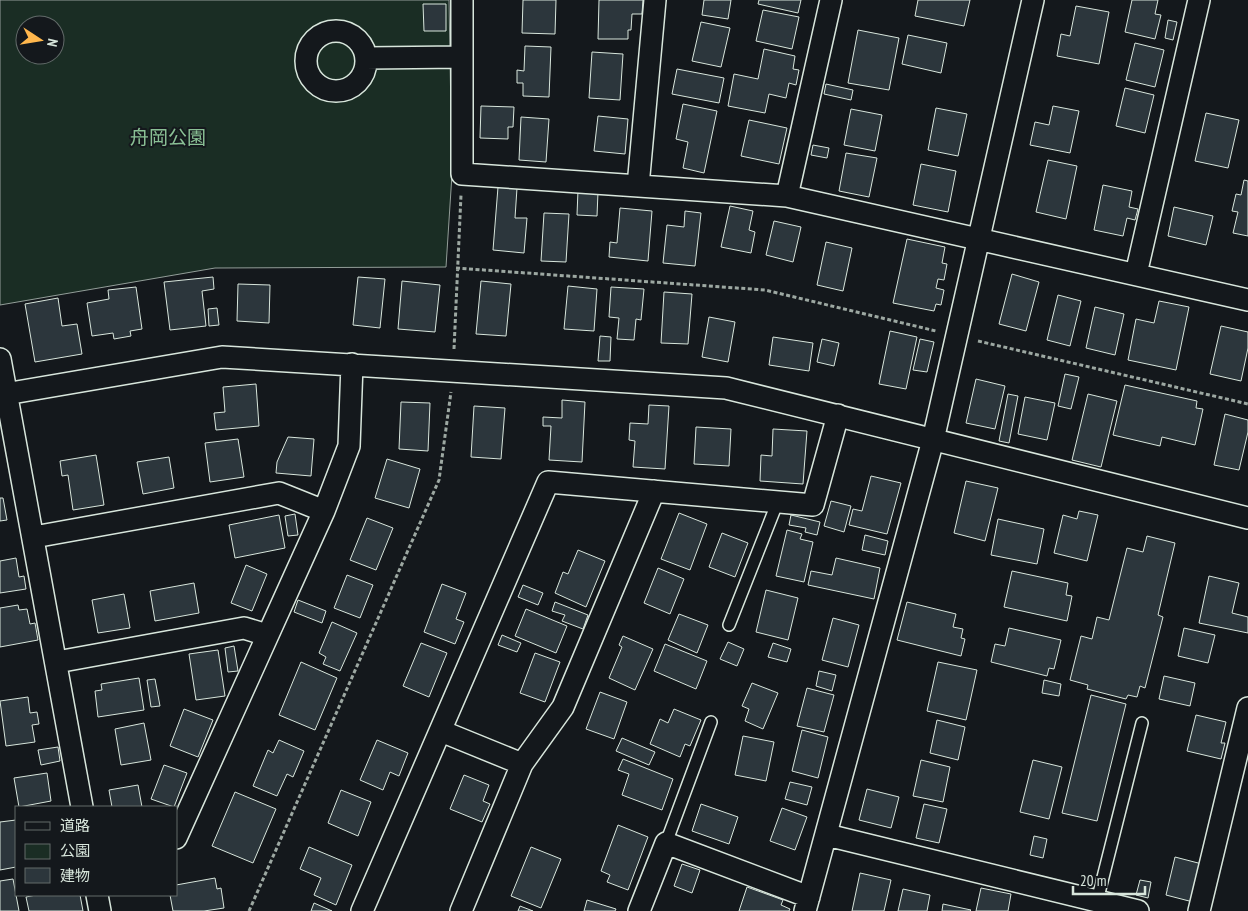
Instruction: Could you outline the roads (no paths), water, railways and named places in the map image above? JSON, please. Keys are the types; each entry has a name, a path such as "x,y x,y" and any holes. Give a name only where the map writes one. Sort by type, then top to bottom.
{"street":[{"path":"462,0 462,174 787,196 1248,300"},
{"path":"638,186 655,0"},
{"path":"787,196 831,0"},
{"path":"639,911 666,844 807,904 933,440 1033,0"},
{"path":"1136,274 1199,0"},
{"path":"366,58 462,57"},
{"path":"3,395 222,357 726,388 1248,518"},
{"path":"0,359 3,395 34,537 82,806"},
{"path":"178,834 324,511 349,446 352,364"},
{"path":"362,911 548,482 813,504 838,415"},
{"path":"460,911 522,764 564,707 654,491"},
{"path":"34,537 279,493 324,511"},
{"path":"57,662 244,628 267,635"},
{"path":"1199,911 1248,708"},
{"path":"441,731 522,764"},
{"path":"827,835 1138,911"},
{"path":"97,896 100,911"}],"lane":[{"path":"730,625 778,501"},
{"path":"666,844 711,722"},
{"path":"1097,901 1142,723"}],"park label":[{"name":"舟岡公園","path":"168,137"}]}
